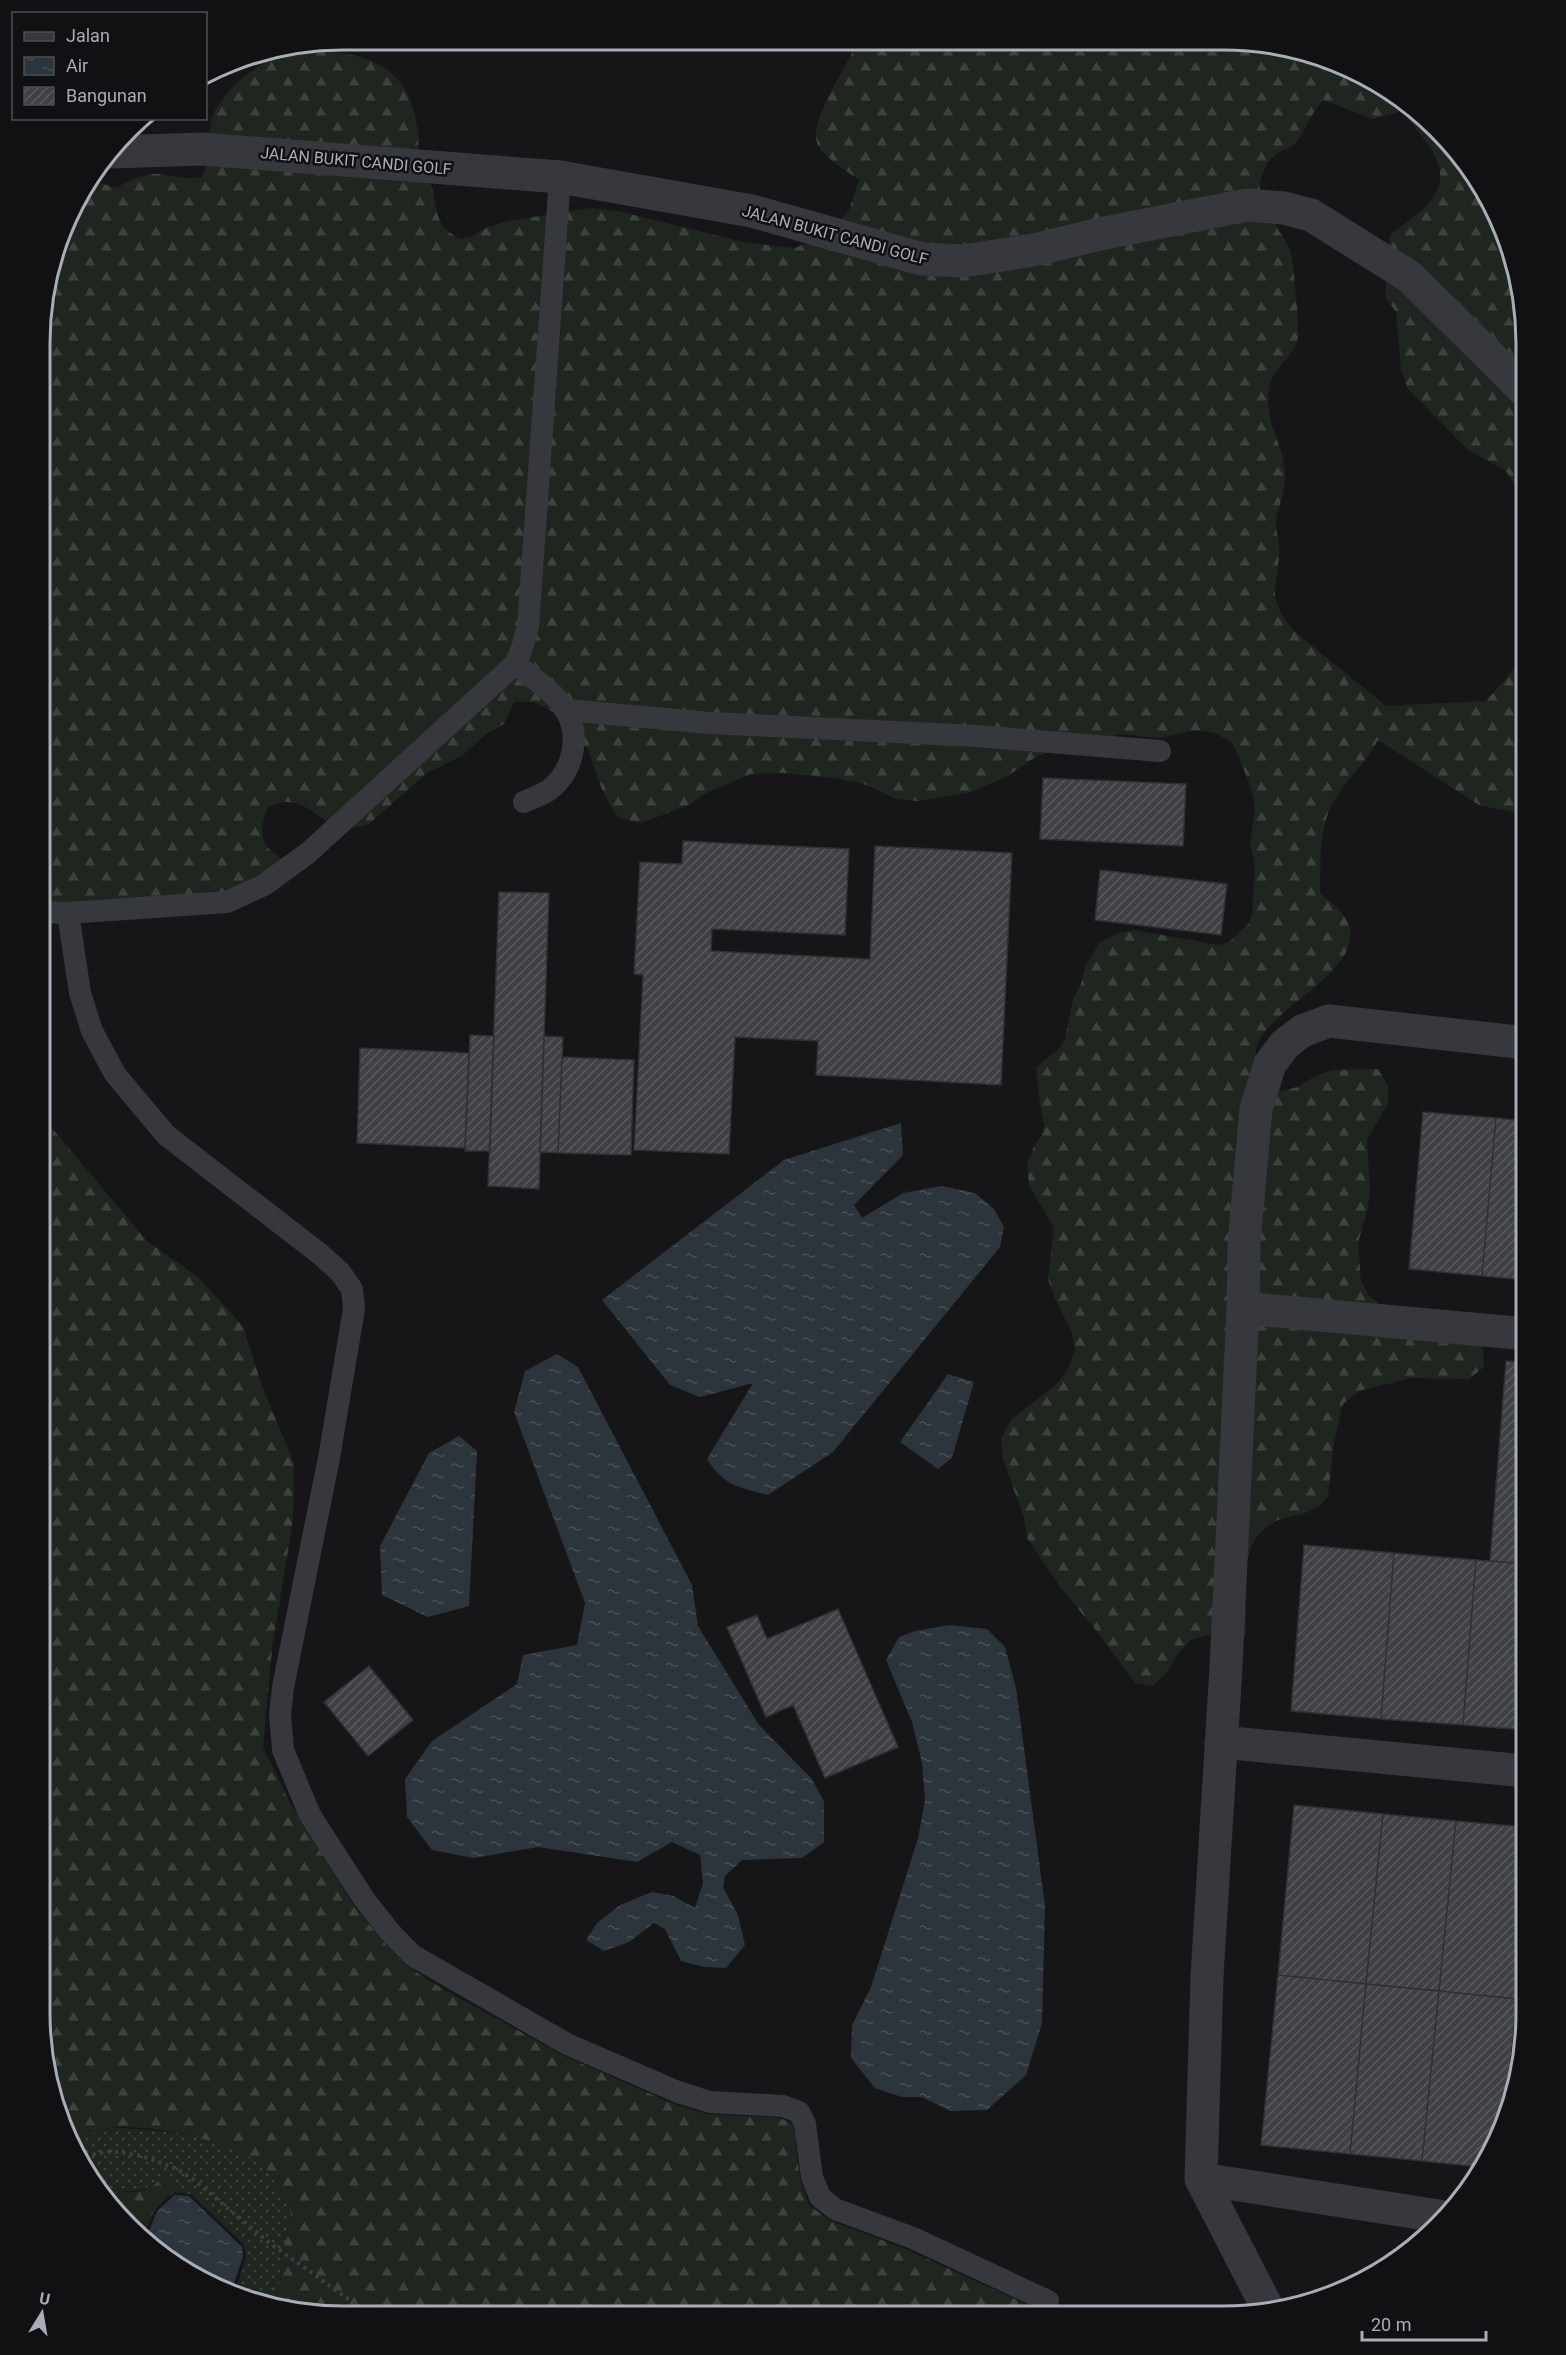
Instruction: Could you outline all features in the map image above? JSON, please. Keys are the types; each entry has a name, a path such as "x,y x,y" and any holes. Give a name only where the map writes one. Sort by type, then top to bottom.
{"street":[{"name":"JALAN BUKIT CANDI GOLF","path":"120,152 202,149 560,177 752,211 922,259 943,262 1034,250 1100,234 1247,206 1284,208 1311,215 1410,277 1516,382"},
{"path":"1265,2302 1201,2179 1207,1976 1226,1667 1244,1243 1256,1109 1270,1064 1285,1044 1302,1031 1329,1021 1516,1042"},
{"path":"1243,1308 1516,1333"},
{"path":"1221,1742 1516,1770"},
{"path":"1201,2179 1435,2215"}],"lane":[{"path":"50,912 227,902 264,885 308,853 515,664 528,626 560,177"},
{"path":"515,664 549,690 566,710 572,724 574,744 566,770 549,789 524,802"},
{"path":"566,710 710,723 977,736 1160,751"},
{"path":"68,913 80,993 92,1031 116,1074 166,1135 320,1254 340,1272 352,1289 354,1309 333,1437 283,1687 280,1715 283,1750 310,1815 364,1899 412,1955 567,2044 678,2092 710,2102 783,2106 799,2112 806,2124 812,2177 820,2197 835,2209 913,2238 1048,2301"}],"path":[{"path":"87,2155 112,2151 142,2156 175,2168 194,2180 267,2241 358,2306"}],"green space":[{"path":"1242,50 1280,55 1317,65 1353,80 1386,99 1417,122 1444,149 1467,180 1486,213 1501,249 1511,286 1516,324 1516,487 1505,470 1469,451 1408,389 1401,370 1396,312 1385,297 1390,235 1426,207 1438,190 1440,178 1439,166 1434,154 1402,111 1373,119 1324,100 1298,141 1274,156 1264,170 1260,183 1262,200 1291,253 1298,322 1298,338 1292,352 1271,381 1268,401 1271,422 1284,461 1285,472 1276,521 1279,558 1275,589 1278,607 1295,632 1386,706 1486,701 1516,667 1516,813 1479,805 1378,740 1334,801 1325,822 1323,834 1320,893 1338,908 1346,919 1350,939 1343,958 1327,976 1268,1028 1257,1044 1257,1061 1278,1092 1297,1087 1332,1070 1378,1069 1388,1085 1388,1103 1367,1140 1370,1187 1368,1207 1358,1243 1361,1281 1369,1296 1383,1307 1483,1346 1484,1367 1469,1379 1411,1378 1359,1391 1343,1404 1334,1441 1328,1497 1309,1512 1271,1524 1259,1534 1252,1546 1245,1575 1246,1635 1228,1639 1209,1635 1190,1640 1177,1655 1167,1672 1153,1686 1135,1683 1061,1588 1027,1538 1024,1518 1003,1459 1001,1439 1011,1420 1057,1384 1068,1369 1075,1350 1071,1331 1048,1279 1054,1228 1029,1185 1027,1163 1036,1142 1042,1135 1044,1125 1036,1067 1058,1050 1065,1039 1073,999 1081,984 1085,967 1100,942 1119,933 1134,930 1219,945 1229,942 1249,923 1252,914 1255,864 1250,844 1255,808 1251,788 1231,742 1215,733 1195,730 1160,738 1120,734 1049,751 1006,777 968,793 917,801 896,799 867,785 835,778 784,773 751,774 706,793 689,805 641,823 622,819 614,813 601,787 588,749 553,712 534,702 514,702 504,724 486,734 462,756 427,773 369,824 342,827 332,824 297,804 284,802 268,807 263,821 262,835 268,847 280,857 282,872 233,895 215,891 165,897 50,903 50,324 55,286 65,249 80,213 98,182 115,188 152,174 202,177 213,115 237,83 256,68 281,56 314,51 336,52 371,61 385,68 397,78 413,109 419,135 419,153 432,186 440,220 447,230 461,239 508,221 591,208 618,211 743,242 795,248 812,241 843,217 849,210 859,180 827,156 819,147 816,137 823,110 853,51"},
{"path":"50,1126 147,1241 197,1276 243,1326 262,1386 294,1463 293,1520 272,1649 263,1747 288,1799 354,1906 382,1940 404,1964 433,1983 562,2055 674,2104 707,2114 780,2118 790,2122 794,2128 800,2180 809,2205 829,2220 908,2250 1030,2306 343,2306 286,2300 277,2298 284,2245 292,2208 261,2166 241,2153 185,2134 125,2127 109,2128 80,2141 72,2124 59,2088 50,2031"},
{"path":"110,2128 188,2135 227,2145 258,2163 292,2208 284,2245 277,2298 237,2285 246,2257 244,2245 191,2194 174,2192 175,2186 154,2183 142,2190 118,2192 114,2196 79,2141 92,2133"},
{"path":"163,2179 172,2181 175,2186 174,2192 155,2209 145,2229 114,2197 120,2193 148,2188"}],"water":[{"path":"901,1123 903,1155 854,1205 862,1218 903,1193 942,1186 975,1193 994,1209 1004,1227 1000,1247 833,1452 768,1495 733,1484 719,1475 707,1459 753,1383 700,1397 670,1385 602,1300 784,1160"},
{"path":"557,1354 578,1367 692,1585 698,1626 759,1725 812,1779 824,1802 824,1842 802,1858 742,1860 725,1876 723,1887 738,1915 745,1945 726,1968 704,1967 681,1961 665,1929 654,1923 629,1942 604,1951 586,1940 597,1923 620,1905 652,1892 673,1896 695,1908 703,1883 700,1855 672,1842 637,1862 538,1847 474,1858 432,1850 407,1817 405,1779 432,1741 517,1684 523,1655 577,1645 585,1603 514,1412 525,1371"},
{"path":"948,1374 974,1382 952,1458 938,1469 900,1442"},
{"path":"459,1436 477,1451 469,1606 428,1617 382,1595 380,1546 429,1453"},
{"path":"949,1625 987,1629 1005,1647 1016,1688 1045,1906 1042,2023 1026,2075 987,2110 950,2111 922,2097 902,2097 875,2088 851,2058 852,2025 871,1987 918,1838 925,1800 922,1763 912,1722 886,1660 899,1637 915,1631"},
{"path":"175,2195 189,2196 242,2247 243,2257 234,2284 196,2266 147,2231 157,2211"}],"building":[{"path":"1043,778 1186,784 1183,846 1040,839"},
{"path":"683,841 849,849 845,935 712,929 711,951 870,959 875,846 1012,853 1001,1085 816,1075 818,1041 735,1037 729,1154 634,1150 643,975 634,974 640,862 682,864"},
{"path":"1100,870 1227,884 1221,935 1095,920"},
{"path":"499,892 549,893 539,1189 488,1186"},
{"path":"470,1035 494,1036 490,1151 465,1151"},
{"path":"544,1036 563,1037 558,1153 540,1152"},
{"path":"360,1048 469,1053 465,1148 357,1143"},
{"path":"562,1057 634,1060 631,1155 558,1153"},
{"path":"1423,1112 1496,1118 1482,1276 1409,1269"},
{"path":"1496,1118 1516,1120 1516,1279 1482,1276"},
{"path":"1506,1361 1516,1361 1516,1563 1490,1561"},
{"path":"1304,1545 1394,1553 1381,1719 1291,1711"},
{"path":"1394,1553 1476,1560 1463,1725 1381,1719"},
{"path":"1476,1560 1516,1563 1516,1729 1463,1725"},
{"path":"838,1609 898,1747 825,1778 793,1705 766,1717 727,1627 757,1615 767,1639"},
{"path":"369,1666 413,1720 368,1756 324,1702"},
{"path":"1294,1805 1383,1814 1366,1984 1278,1975"},
{"path":"1383,1814 1456,1821 1439,1991 1366,1984"},
{"path":"1456,1821 1516,1826 1516,1999 1439,1991"},
{"path":"1278,1975 1366,1984 1350,2154 1261,2145"},
{"path":"1366,1984 1439,1991 1422,2161 1350,2154"},
{"path":"1439,1991 1516,1999 1507,2088 1494,2124 1477,2159 1472,2166 1422,2161"},
{"path":"1516,2008 1514,2050 1508,2082"}]}
